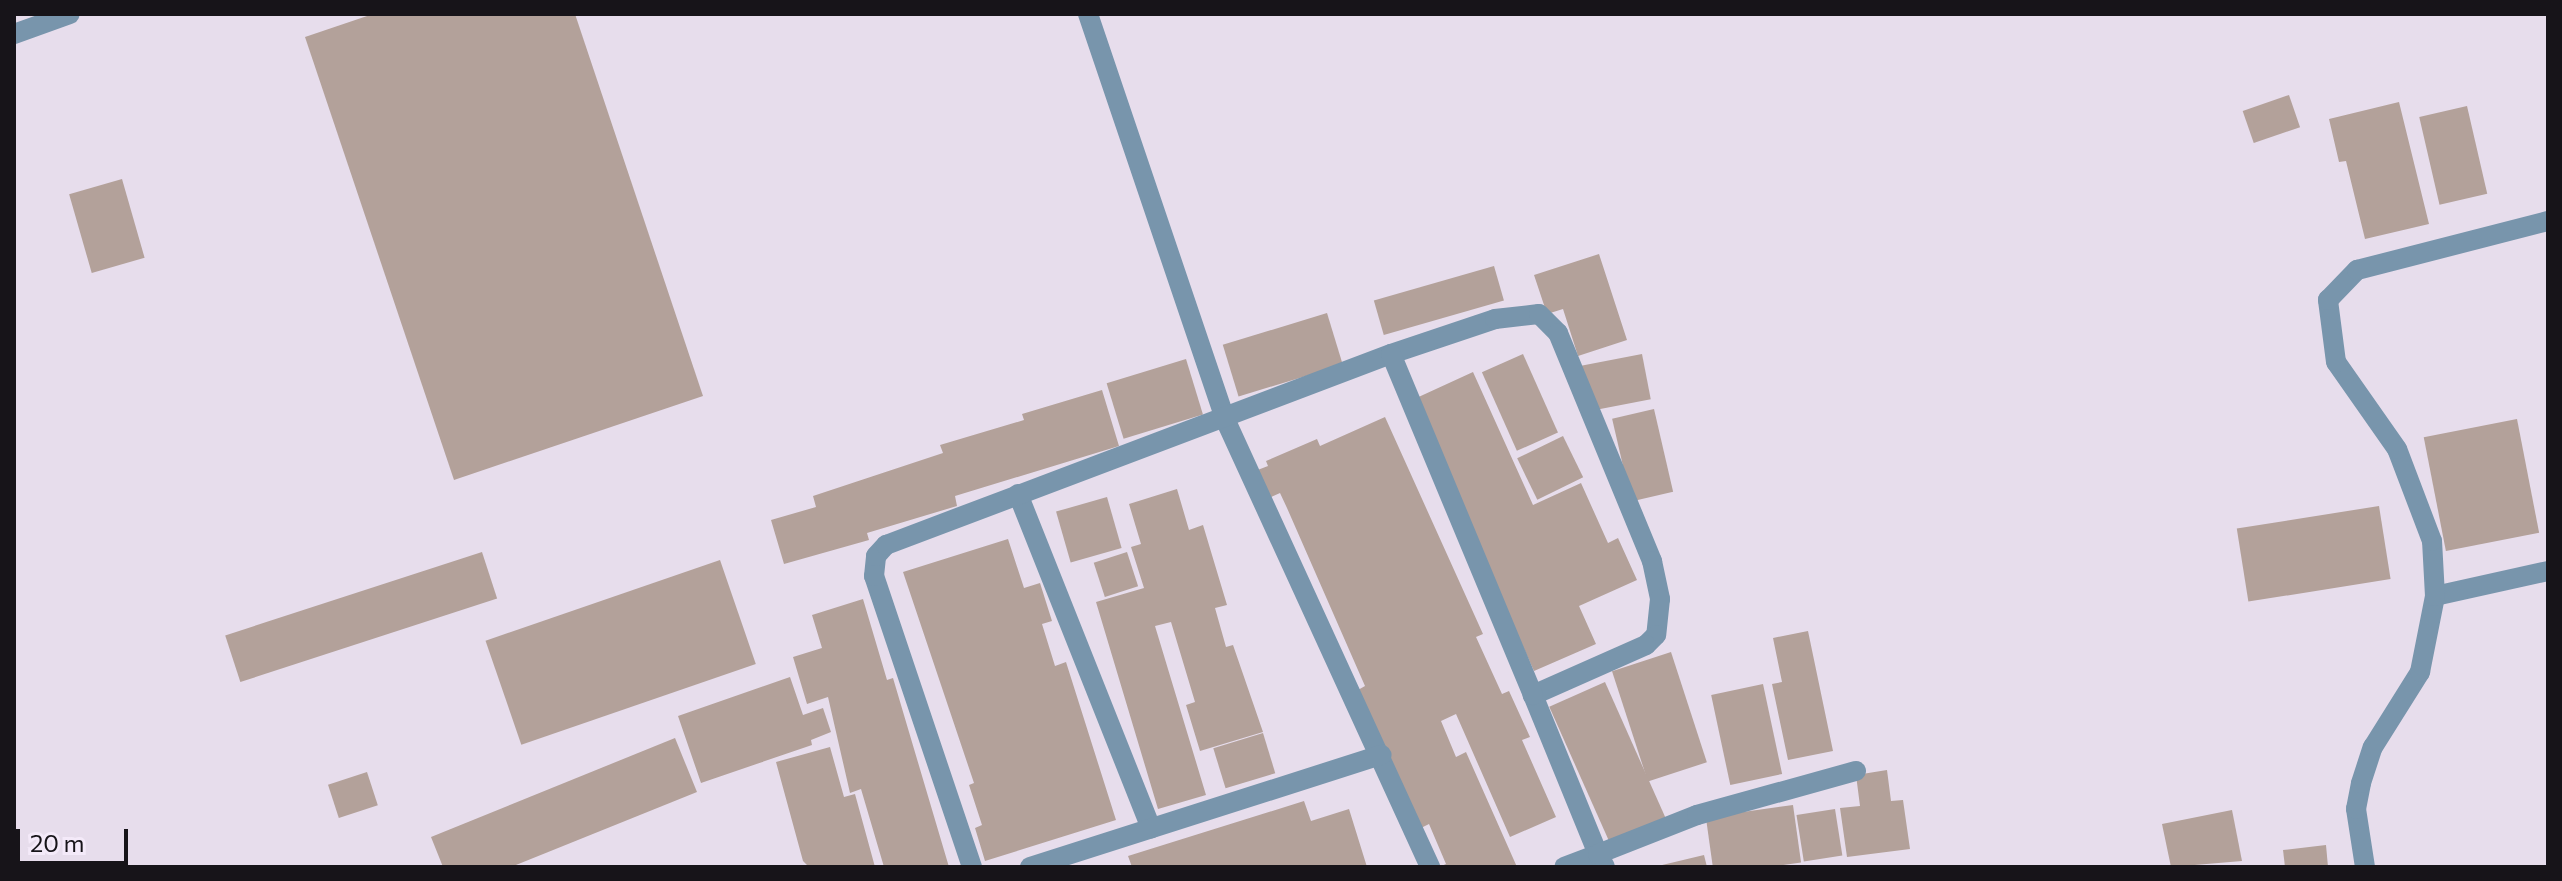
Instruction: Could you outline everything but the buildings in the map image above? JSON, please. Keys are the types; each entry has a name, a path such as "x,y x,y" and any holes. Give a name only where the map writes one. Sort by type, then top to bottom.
{"street":[{"path":"14,34 70,14"},
{"path":"1088,14 1225,419 1382,755 1430,867"},
{"path":"2365,867 2356,809 2361,783 2373,747 2420,672 2435,596 2432,541 2417,491 2397,449 2336,362 2328,300 2357,270 2548,221"},
{"path":"972,867 873,566 886,545 1391,354 1495,319 1531,314 1548,320 1564,347 1652,561 1661,617 1646,645 1533,695"},
{"path":"1391,354 1601,860"},
{"path":"1018,494 1151,828"},
{"path":"2435,596 2548,571"},
{"path":"1030,867 1382,755"},
{"path":"1564,867 1601,860 1697,815 1856,771"}]}
